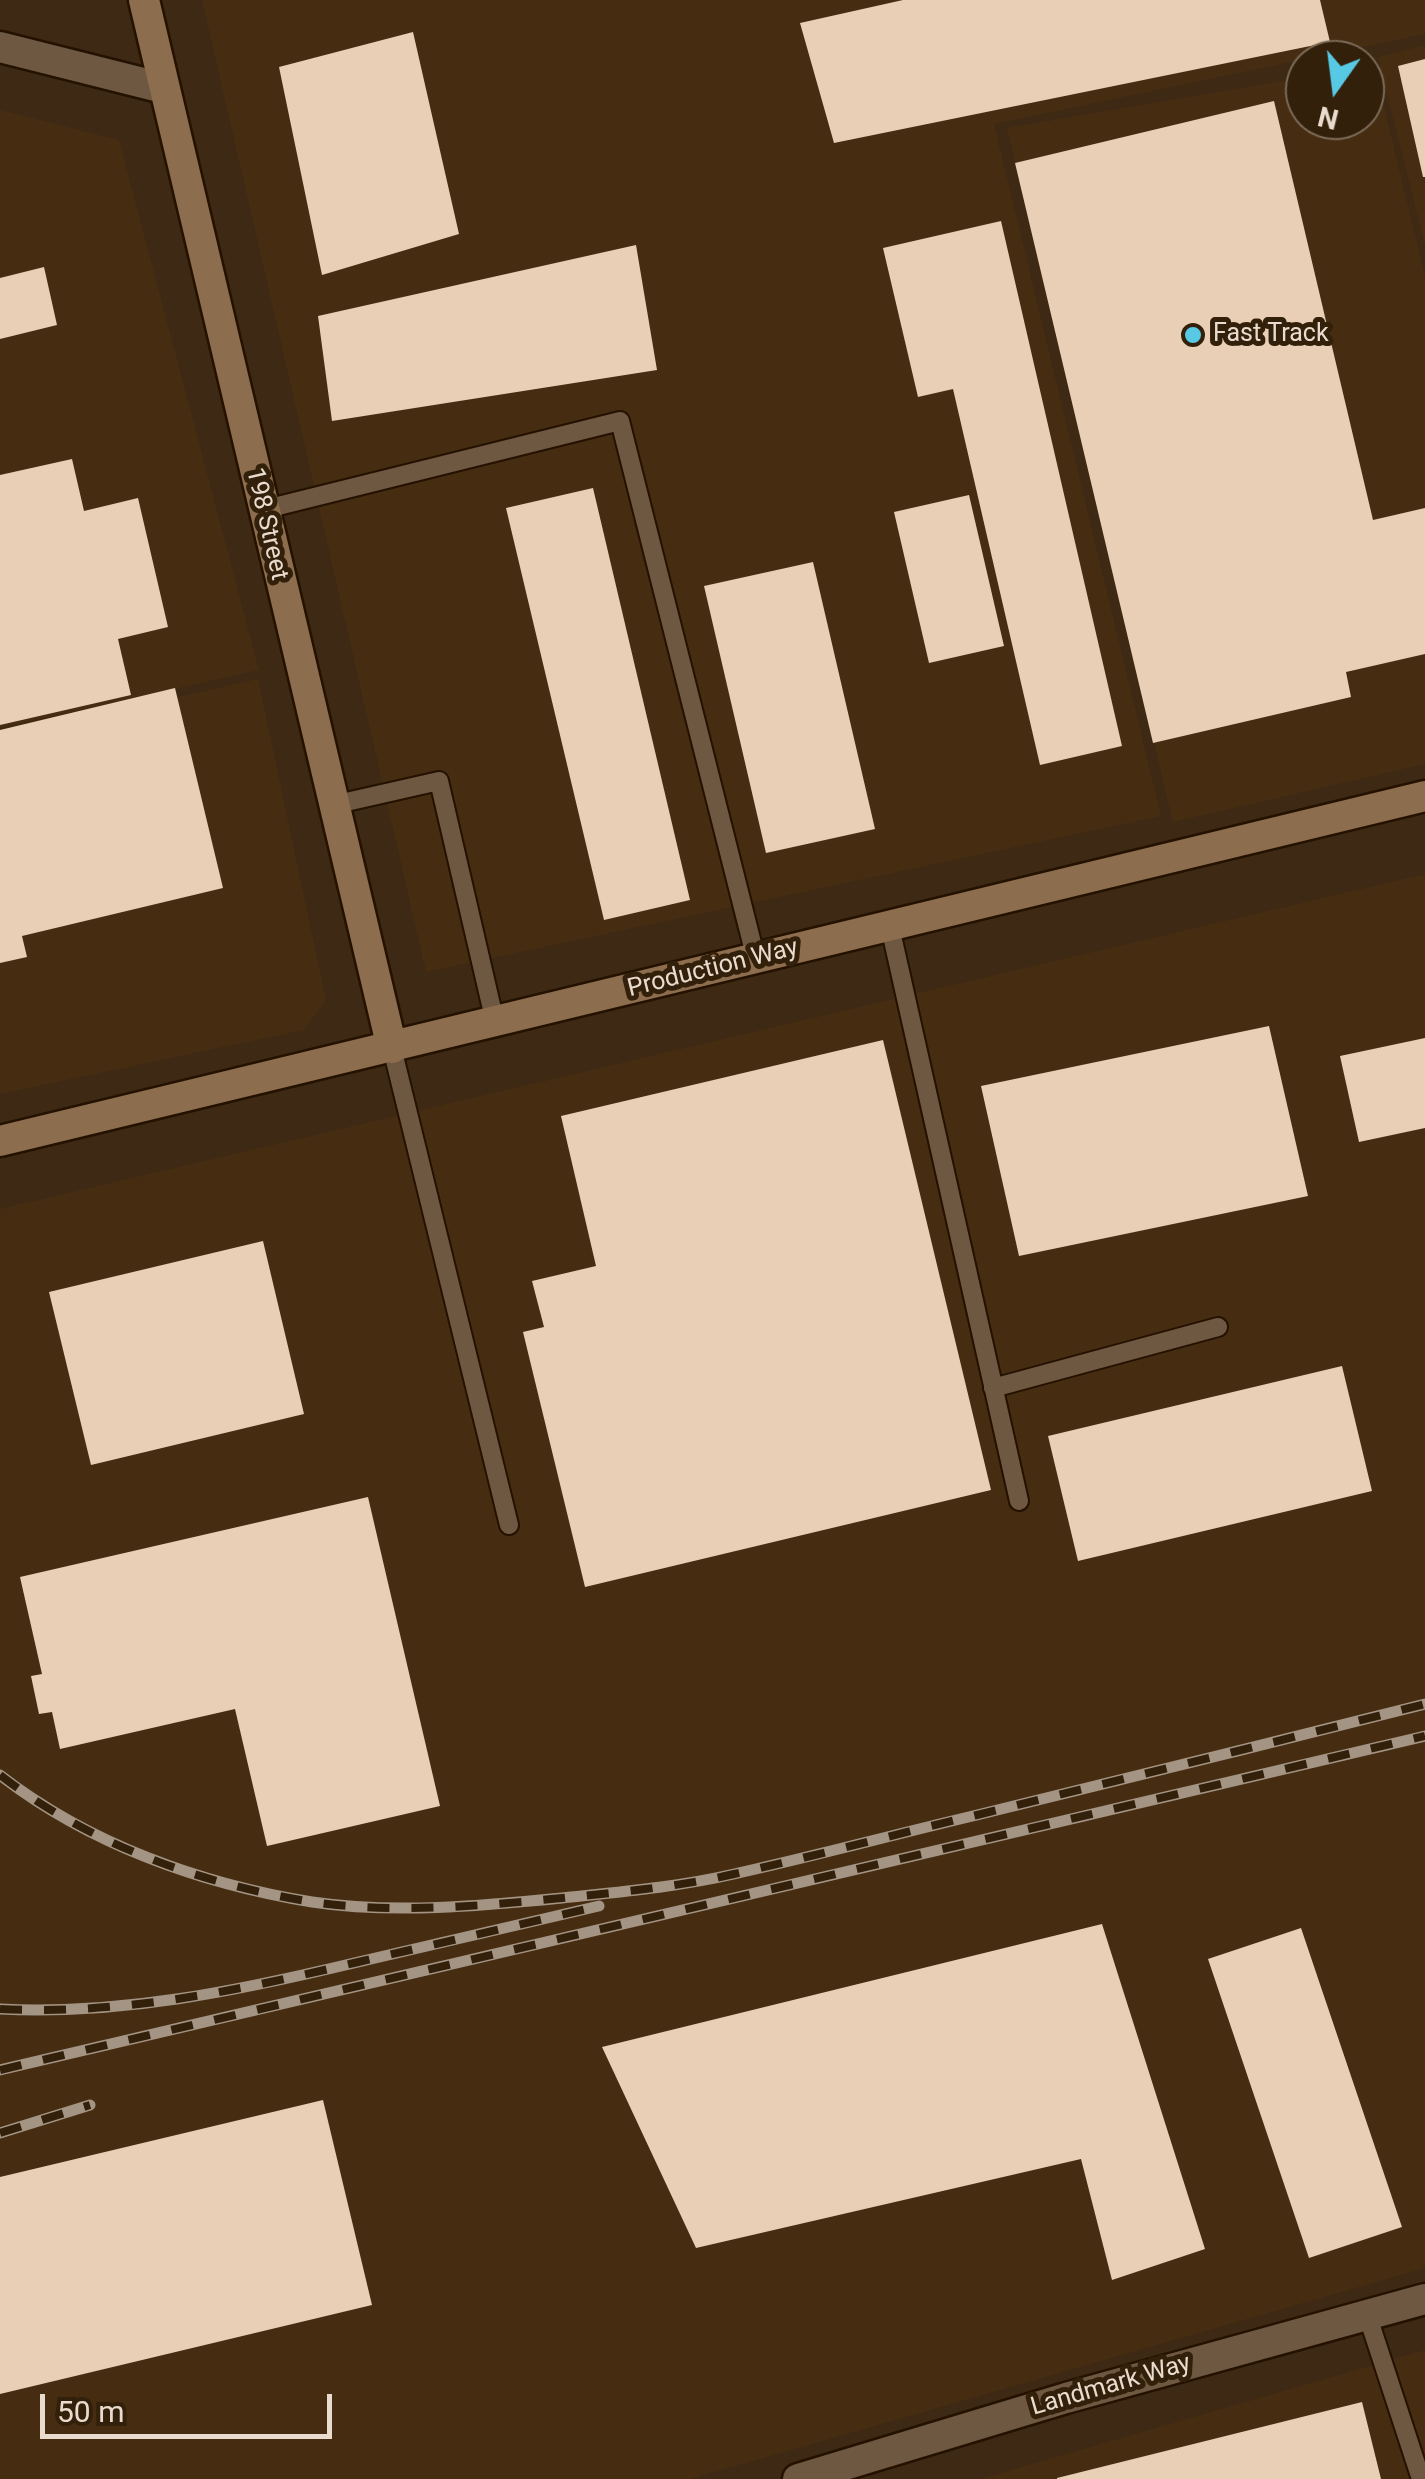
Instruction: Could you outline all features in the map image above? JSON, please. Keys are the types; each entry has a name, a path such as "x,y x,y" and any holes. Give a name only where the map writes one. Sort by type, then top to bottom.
{"street":[{"name":"198 Street","path":"144,0 392,1048"},
{"path":"0,47 164,88"},
{"name":"Production Way","path":"0,1140 1425,796"},
{"name":"Landmark Way","path":"798,2479 1066,2398 1425,2299"}],"lane":[{"path":"262,510 620,421 756,959"},
{"path":"334,805 439,781 495,1022"},
{"path":"890,926 1018,1501"},
{"path":"392,1048 509,1525"},
{"path":"993,1388 1218,1327"},
{"path":"1367,2314 1421,2479"}],"shaded area":[{"path":"202,0 1425,0 1425,34 1385,42 1285,40 1285,63 994,124 1161,816 426,972"},
{"path":"1425,45 1425,246 1385,85 1385,55"},
{"name":"Fast Track","path":"1285,80 1285,140 1385,140 1385,111 1425,276 1425,764 1173,822 1007,128"},
{"path":"0,110 119,140 259,670 0,728"},
{"path":"258,679 326,1000 304,1030 0,1094 0,737"},
{"path":"1425,874 1425,2268 690,2479 0,2479 0,1209"},
{"path":"1425,2350 1425,2479 980,2479"}],"building":[{"path":"903,0 1320,0 1330,40 1285,40 1285,51 834,143 800,23"},
{"path":"413,32 459,234 322,275 279,67"},
{"path":"1425,59 1425,177 1423,177 1398,66"},
{"name":"Fast Track","path":"1274,101 1373,520 1425,508 1425,654 1346,672 1351,697 1153,743 1015,163"},
{"path":"1001,221 1122,746 1040,765 953,389 918,397 883,248"},
{"path":"636,245 657,370 332,421 318,316"},
{"path":"44,267 57,325 0,339 0,278"},
{"path":"72,459 84,511 138,498 168,627 118,639 131,695 0,725 0,475"},
{"path":"593,488 690,900 604,920 506,508"},
{"path":"969,495 1004,646 929,663 894,512"},
{"path":"813,562 875,829 766,853 704,586"},
{"path":"175,688 223,888 22,936 27,957 0,963 0,730"},
{"path":"1269,1026 1308,1196 1019,1256 981,1086"},
{"path":"1425,1038 1425,1128 1359,1142 1340,1056"},
{"path":"883,1040 991,1490 585,1587 523,1332 544,1327 532,1281 596,1266 561,1116"},
{"path":"263,1241 304,1414 91,1465 49,1292"},
{"path":"1342,1366 1372,1491 1078,1561 1048,1436"},
{"path":"368,1497 440,1806 267,1846 235,1709 60,1749 52,1712 39,1714 31,1676 42,1674 20,1577"},
{"path":"1102,1924 1205,2249 1112,2280 1081,2159 696,2248 602,2047"},
{"path":"1301,1928 1402,2227 1309,2258 1208,1959"},
{"path":"323,2100 372,2305 0,2394 0,2177"},
{"path":"1362,2402 1381,2479 1057,2479 1057,2478"}],"railway":[{"path":"0,1775 34,1800 109,1841 229,1884 343,1906 469,1906 713,1879 1425,1704"},
{"path":"0,2070 1425,1736"},
{"path":"0,2009 90,2008 178,1999 310,1973 599,1906"},
{"path":"0,2133 90,2105"}],"place":[{"name":"Fast Track","path":"1193,335"}]}
